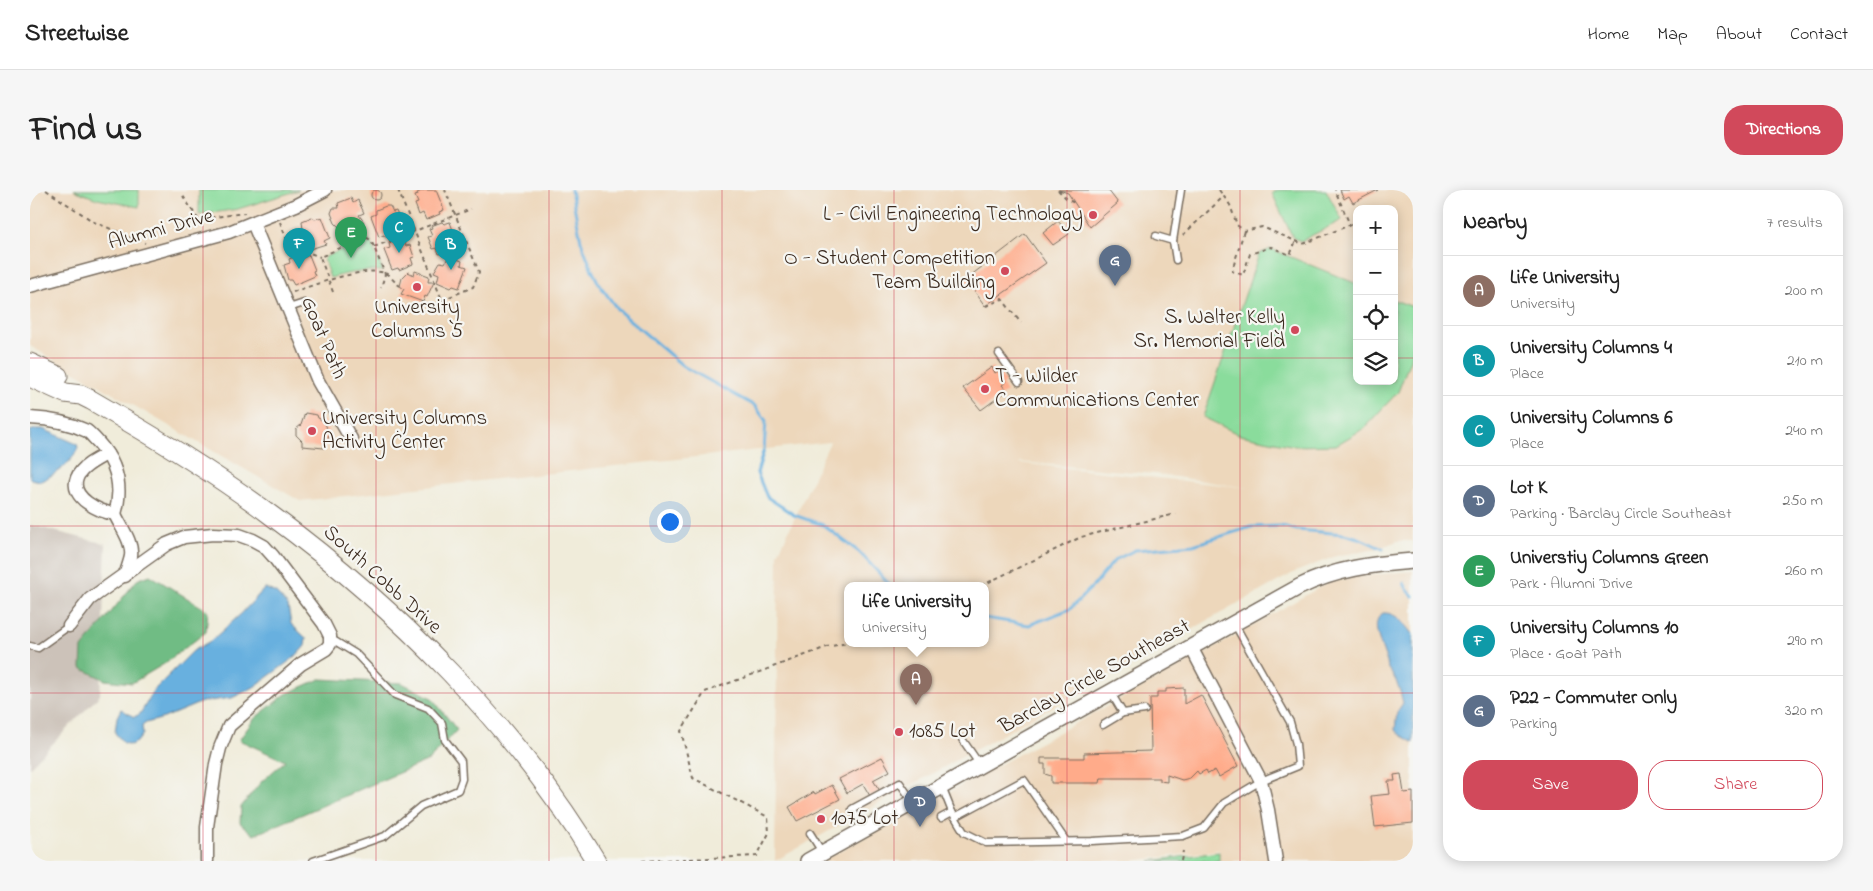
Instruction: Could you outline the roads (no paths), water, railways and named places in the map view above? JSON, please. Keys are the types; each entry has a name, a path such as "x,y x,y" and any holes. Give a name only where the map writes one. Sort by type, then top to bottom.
{"main road":[{"name":"South Cobb Drive","path":"30,363 73,384 81,395"},
{"name":"South Cobb Drive","path":"30,377 65,393 81,395 178,451 257,504 302,538 381,606 468,692 515,746 562,810 596,861"}],"street":[{"name":"Alumni Drive","path":"30,286 219,235 259,221 325,190"},
{"name":"Goat Path","path":"259,221 284,295 320,386 351,439"},
{"path":"30,418 69,424 89,432 115,466 119,492 115,514 127,538 131,555 125,576"},
{"path":"107,454 92,462 77,476 76,483 81,498 91,506 105,513 115,514"},
{"path":"70,626 90,599 168,544 184,537 213,534 239,535 264,546 324,624 330,638 330,644 326,649 301,664 229,726 216,764 207,827 207,861"},
{"name":"Barclay Circle Southeast","path":"814,858 1234,623 1313,585 1330,573 1356,567 1413,561"},
{"path":"1191,647 1261,781 1268,810 1276,861"}],"lane":[{"path":"1176,260 1173,241 1181,190"},
{"path":"1156,236 1173,241"},
{"path":"289,308 304,303"},
{"path":"999,354 1019,382"},
{"path":"942,787 964,832 986,843 1183,836 1204,828 1224,803 1261,781 1298,766 1296,744 1290,722 1234,623"},
{"path":"30,646 38,648 70,626"},
{"path":"314,861 385,836 421,806 458,790 462,779 462,761 445,740 442,722 428,708 395,694 356,654 330,638"},
{"path":"1110,692 1123,713"},
{"path":"1103,725 1123,713 1145,710"},
{"path":"962,740 980,765"},
{"path":"941,818 954,814 1024,780 1066,841"},
{"path":"865,830 852,809 900,784 913,803"},
{"path":"810,833 814,858"}],"water":[{"path":"43,429 77,444 78,448 63,467 41,481 30,479 30,431"},
{"path":"265,588 276,593 288,606 291,624 306,638 305,646 295,657 254,687 232,698 202,702 164,718 146,723 142,726 143,734 137,742 130,745 124,743 115,733 117,717 121,709 134,717 140,714 155,689 193,651 212,640 242,613"},
{"path":"1383,613 1397,617 1413,635 1413,743 1395,730 1397,712 1403,703 1398,685 1388,669 1377,631 1376,624 1378,618"}],"waterway":[{"path":"571,190 581,241 592,270 599,284 618,310 683,366 755,406 766,421 764,449 757,473 767,497 794,515 823,525 859,552 887,582"},
{"path":"989,619 1029,625 1070,609 1115,560 1135,550 1193,545 1251,527 1282,526 1297,530 1344,534 1359,538 1383,549"},
{"path":"1404,583 1413,596"}],"place":[{"name":"L - Civil Engineering Technology","path":"1093,215"},
{"name":"University Columns 6","path":"399,253"},
{"name":"Universtiy Columns Green","path":"351,258"},
{"name":"University Columns 10","path":"299,269"},
{"name":"University Columns 4","path":"451,270"},
{"name":"O - Student Competition Team Building","path":"1005,271"},
{"name":"P22 - Commuter Only","path":"1115,286"},
{"name":"University Columns 5","path":"417,287"},
{"name":"S. Walter Kelly Sr. Memorial Field","path":"1295,330"},
{"name":"T - Wilder Communications Center","path":"985,389"},
{"name":"University Columns Activity Center","path":"312,431"},
{"name":"Life University","path":"916,705"},
{"name":"1085 Lot","path":"899,732"},
{"name":"1075 Lot","path":"821,819"},
{"name":"Lot K","path":"920,827"}]}
